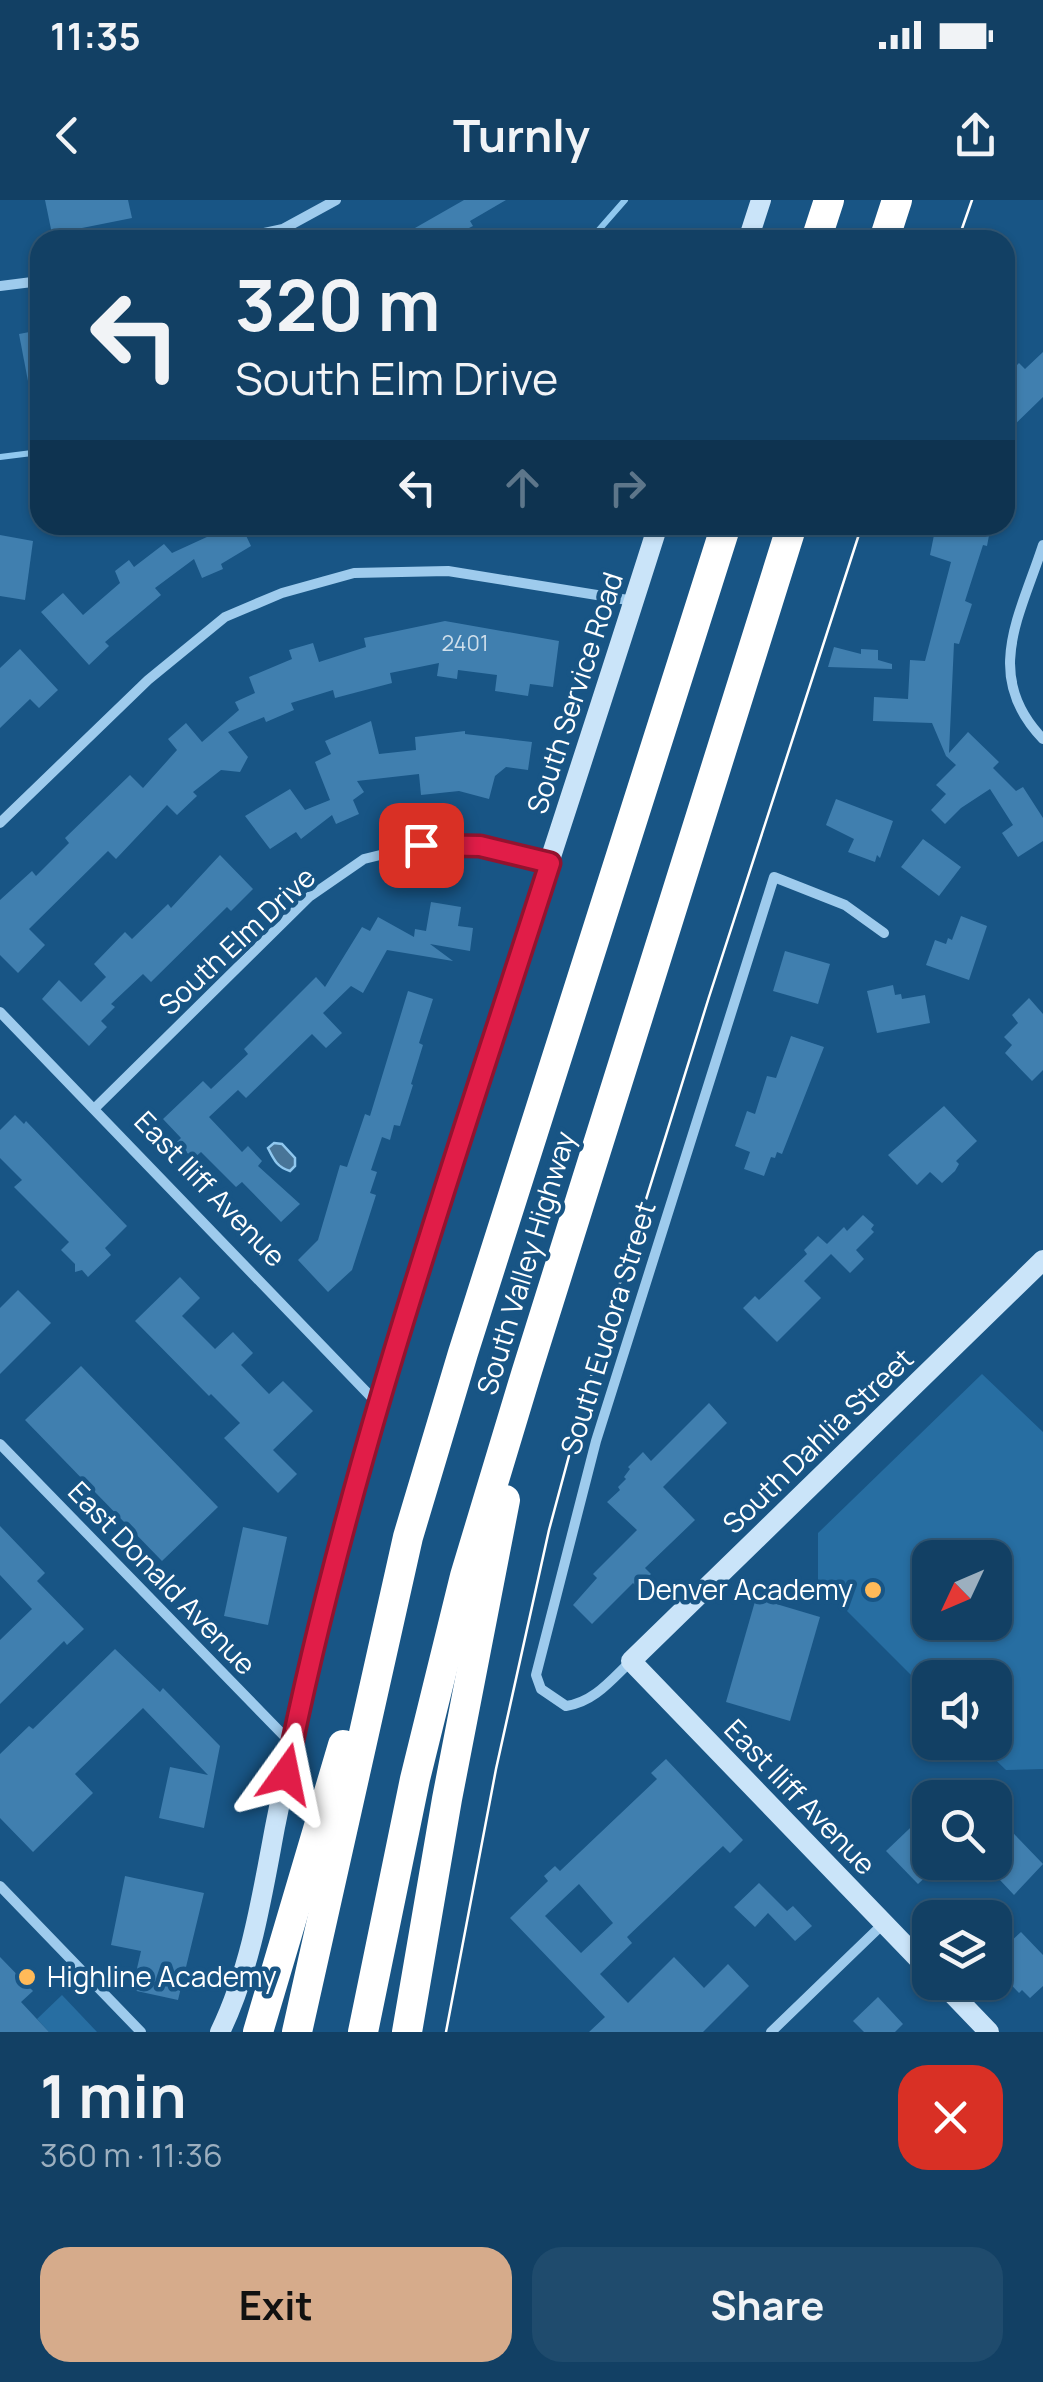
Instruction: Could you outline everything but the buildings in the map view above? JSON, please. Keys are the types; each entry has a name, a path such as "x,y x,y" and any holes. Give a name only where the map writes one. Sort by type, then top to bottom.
{"highway":[{"path":"819,230 829,200"},
{"path":"887,230 897,200"},
{"name":"South Valley Highway","path":"297,2032 408,1537 462,1353 723,535"},
{"name":"South Valley Highway","path":"362,2032 465,1576 789,535"},
{"path":"406,2032 526,1374"},
{"path":"258,2032 314,1835 408,1537"}],"street":[{"path":"275,230 336,200"},
{"path":"751,230 761,200"},
{"path":"0,286 30,282"},
{"name":"South Service Road","path":"220,2032 236,1996 254,1933 292,1744 336,1556 378,1405 655,535"},
{"path":"1043,544 1011,647 1008,670 1017,707 1043,739"},
{"path":"0,822 148,680 226,617 282,593 354,572 448,572 634,601"},
{"name":"South Elm Drive","path":"95,1108 309,897 364,859 421,845 440,845 480,846 550,863"},
{"name":"South Eudora Street","path":"631,1662 580,1704 566,1706 552,1700 536,1675 596,1440 774,876 845,905 884,933"},
{"name":"East Iliff Avenue","path":"0,1012 378,1405"},
{"name":"South Dahlia Street","path":"631,1662 1043,1260"},
{"name":"East Donald Avenue","path":"0,1444 292,1744"},
{"name":"East Iliff Avenue","path":"631,1662 912,1952"},
{"path":"0,1886 141,2032"},
{"path":"770,2032 884,1923"},
{"path":"958,2000 988,2032"}],"shaded area":[{"path":"274,1143 282,1144 295,1158 290,1171 272,1156 268,1148"},
{"name":"Denver Academy","path":"982,1374 1043,1432 1043,1769 1006,1770 996,1760 1012,1760 1012,1660 912,1660 912,1676 818,1582 818,1533"},
{"path":"62,1995 97,2032 49,2032 37,2019"}],"waterway":[{"path":"599,230 625,200"},
{"path":"0,457 30,453"}],"tram line":[{"path":"962,230 972,200"},
{"path":"446,2032 496,1769 549,1530 587,1389 859,535"}],"place":[{"name":"Denver Academy","path":"873,1590"},
{"name":"Highline Academy","path":"27,1977"}],"route":[{"path":"286,1774 336,1556 378,1405 550,863 480,846 421,845"}]}
